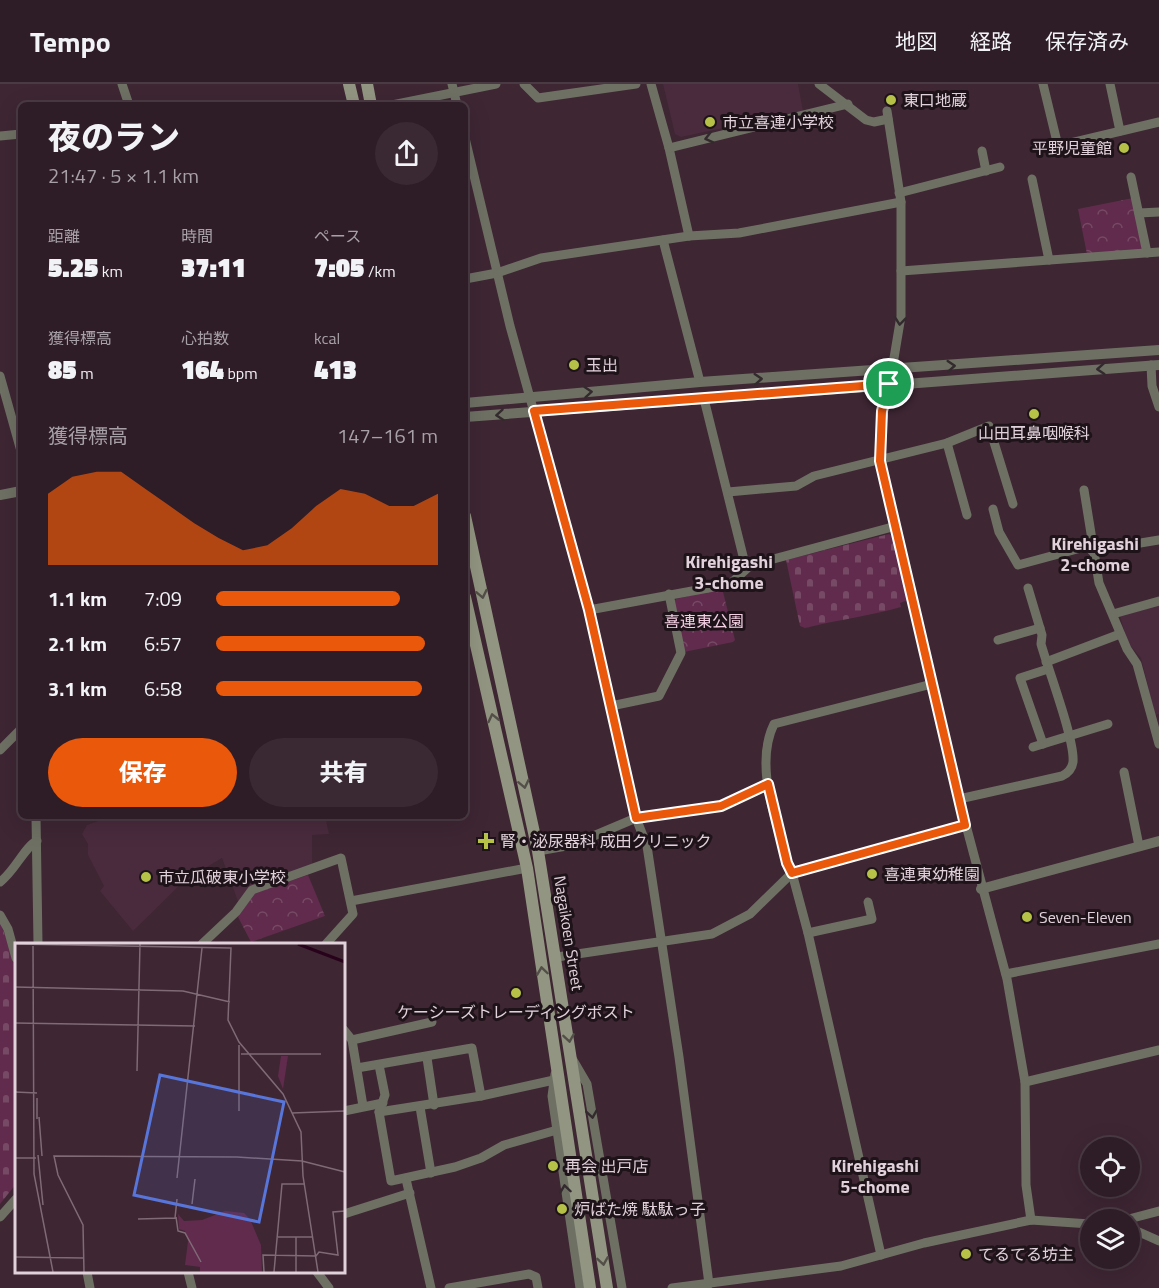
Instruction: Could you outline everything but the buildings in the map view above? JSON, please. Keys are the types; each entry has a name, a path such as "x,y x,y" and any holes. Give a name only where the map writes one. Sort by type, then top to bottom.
{"main road":[{"path":"349,84 353,102"},
{"path":"367,84 370,102"},
{"name":"Nagaikoen Street","path":"468,530 538,851 557,957 607,1288"},
{"name":"Nagaikoen Street","path":"468,622 471,647 527,868 590,1288"}],"street":[{"path":"122,84 128,102"},
{"path":"403,102 453,88 496,84"},
{"path":"524,84 538,98 636,84"},
{"path":"651,84 669,148 689,236"},
{"path":"819,84 866,120 874,122 888,119 900,197 901,316 882,411 880,461 958,799 1006,974 1025,1082 1026,1185 1031,1220"},
{"path":"1043,84 1058,147 1159,122"},
{"path":"1110,84 1120,131"},
{"path":"669,148 848,104"},
{"path":"0,136 18,134"},
{"path":"468,151 497,273 589,610 636,818 647,846 679,1057 709,1284"},
{"path":"982,151 986,171"},
{"path":"468,278 497,273 541,258 689,236 739,233 900,197 1000,167"},
{"path":"1131,177 1147,253"},
{"path":"1032,179 1049,260"},
{"path":"1139,213 1159,212"},
{"path":"663,240 700,382"},
{"path":"901,271 1159,252"},
{"path":"468,403 700,382 1159,350"},
{"path":"468,417 1155,365 1152,386 1159,407"},
{"path":"0,376 18,440"},
{"path":"704,399 746,568"},
{"path":"728,492 796,486 814,476 947,443 989,426 1013,504"},
{"path":"947,443 967,515"},
{"path":"1084,490 1099,583 1120,634 1137,664 1159,744"},
{"path":"0,495 18,492"},
{"path":"993,509 999,532 1018,565 1092,548 1159,540"},
{"path":"589,610 730,584 751,565 896,526"},
{"path":"958,799 1062,776 1069,772 1073,763 1068,736 1041,644 1040,628 1028,588"},
{"path":"611,706 659,696 681,653 669,594"},
{"path":"1113,614 1159,601"},
{"path":"998,640 1040,628"},
{"path":"1043,744 1020,678 1120,634"},
{"path":"881,1255 808,933 792,873 787,863 768,784 767,739 774,724 932,684"},
{"path":"1033,747 1108,724"},
{"path":"0,750 18,732"},
{"path":"1124,772 1139,846"},
{"path":"538,851 572,845 636,818 721,806 768,784"},
{"path":"36,819 38,943"},
{"path":"557,957 712,934 750,914 792,873 965,825"},
{"path":"981,889 1159,841"},
{"path":"0,882 11,874 29,844 37,842"},
{"path":"204,943 236,912 252,890 341,858 354,914 328,943"},
{"path":"351,901 527,868"},
{"path":"808,933 872,919 868,902"},
{"path":"0,915 8,929 15,954"},
{"path":"1006,974 1159,944"},
{"path":"352,1040 432,1022"},
{"path":"345,1031 352,1040 363,1106"},
{"path":"357,1068 426,1058 472,1048 481,1096"},
{"path":"1025,1082 1159,1050"},
{"path":"426,1058 434,1105"},
{"path":"573,1060 587,1084 622,1288"},
{"path":"556,1062 552,1096 580,1288"},
{"path":"378,1065 385,1095 381,1108 391,1180 431,1173 481,1158 504,1145 556,1130"},
{"path":"345,1110 363,1106 420,1107 554,1080"},
{"path":"420,1107 431,1173"},
{"path":"406,1179 431,1288"},
{"path":"345,1214 410,1193"},
{"path":"0,1217 15,1200"},
{"path":"1140,1216 1159,1211"},
{"path":"672,1288 841,1266 1031,1220 1080,1223"},
{"path":"1140,1232 1159,1241"},
{"path":"87,1273 90,1288"},
{"path":"188,1273 192,1288"},
{"path":"317,1273 329,1288"},
{"path":"450,1288 529,1274 536,1277 538,1288"}],"shaded area":[{"name":"市立喜連小学校","path":"663,84 798,84 803,111 681,137 675,134"},
{"path":"1159,605 1159,714 1155,715 1141,658 1128,643 1120,616"},
{"name":"市立瓜破東小学校","path":"104,819 326,819 329,834 312,835 312,866 239,904 222,858 185,880 133,931 100,891 104,886 88,855 88,844 82,834 87,825"}],"green space":[{"path":"1133,198 1142,250 1087,254 1078,209"},
{"path":"889,534 894,537 908,600 900,603 901,607 889,610 805,628 800,626 786,560"},
{"name":"喜連東公園","path":"722,588 735,640 684,652 674,602 676,599"},
{"path":"308,875 325,916 251,942 238,917 255,893"},
{"path":"0,922 15,961 15,1185 0,1204"}],"place":[{"name":"東口地蔵","path":"891,100"},
{"name":"市立喜連小学校","path":"710,122"},
{"name":"平野児童館","path":"1124,148"},
{"name":"玉出","path":"574,365"},
{"name":"山田耳鼻咽喉科","path":"1034,414"},
{"name":"腎・泌尿器科 成田クリニック","path":"486,841"},
{"name":"喜連東幼稚園","path":"872,874"},
{"name":"市立瓜破東小学校","path":"146,877"},
{"name":"Seven-Eleven","path":"1027,917"},
{"name":"ケーシーズトレーディングポスト","path":"516,993"},
{"name":"再会 出戸店","path":"553,1166"},
{"name":"炉ばた焼 駄駄っ子","path":"562,1209"},
{"name":"てるてる坊主","path":"966,1254"}],"district":[{"name":"Kirehigashi 2-chome","path":"1095,554"},
{"name":"Kirehigashi 3-chome","path":"729,572"},
{"name":"Kirehigashi 5-chome","path":"875,1176"}],"route":[{"path":"889,384 882,411 880,461 965,825 792,873 787,863 768,784 721,806 636,818 589,610 534,411 889,384"}]}
